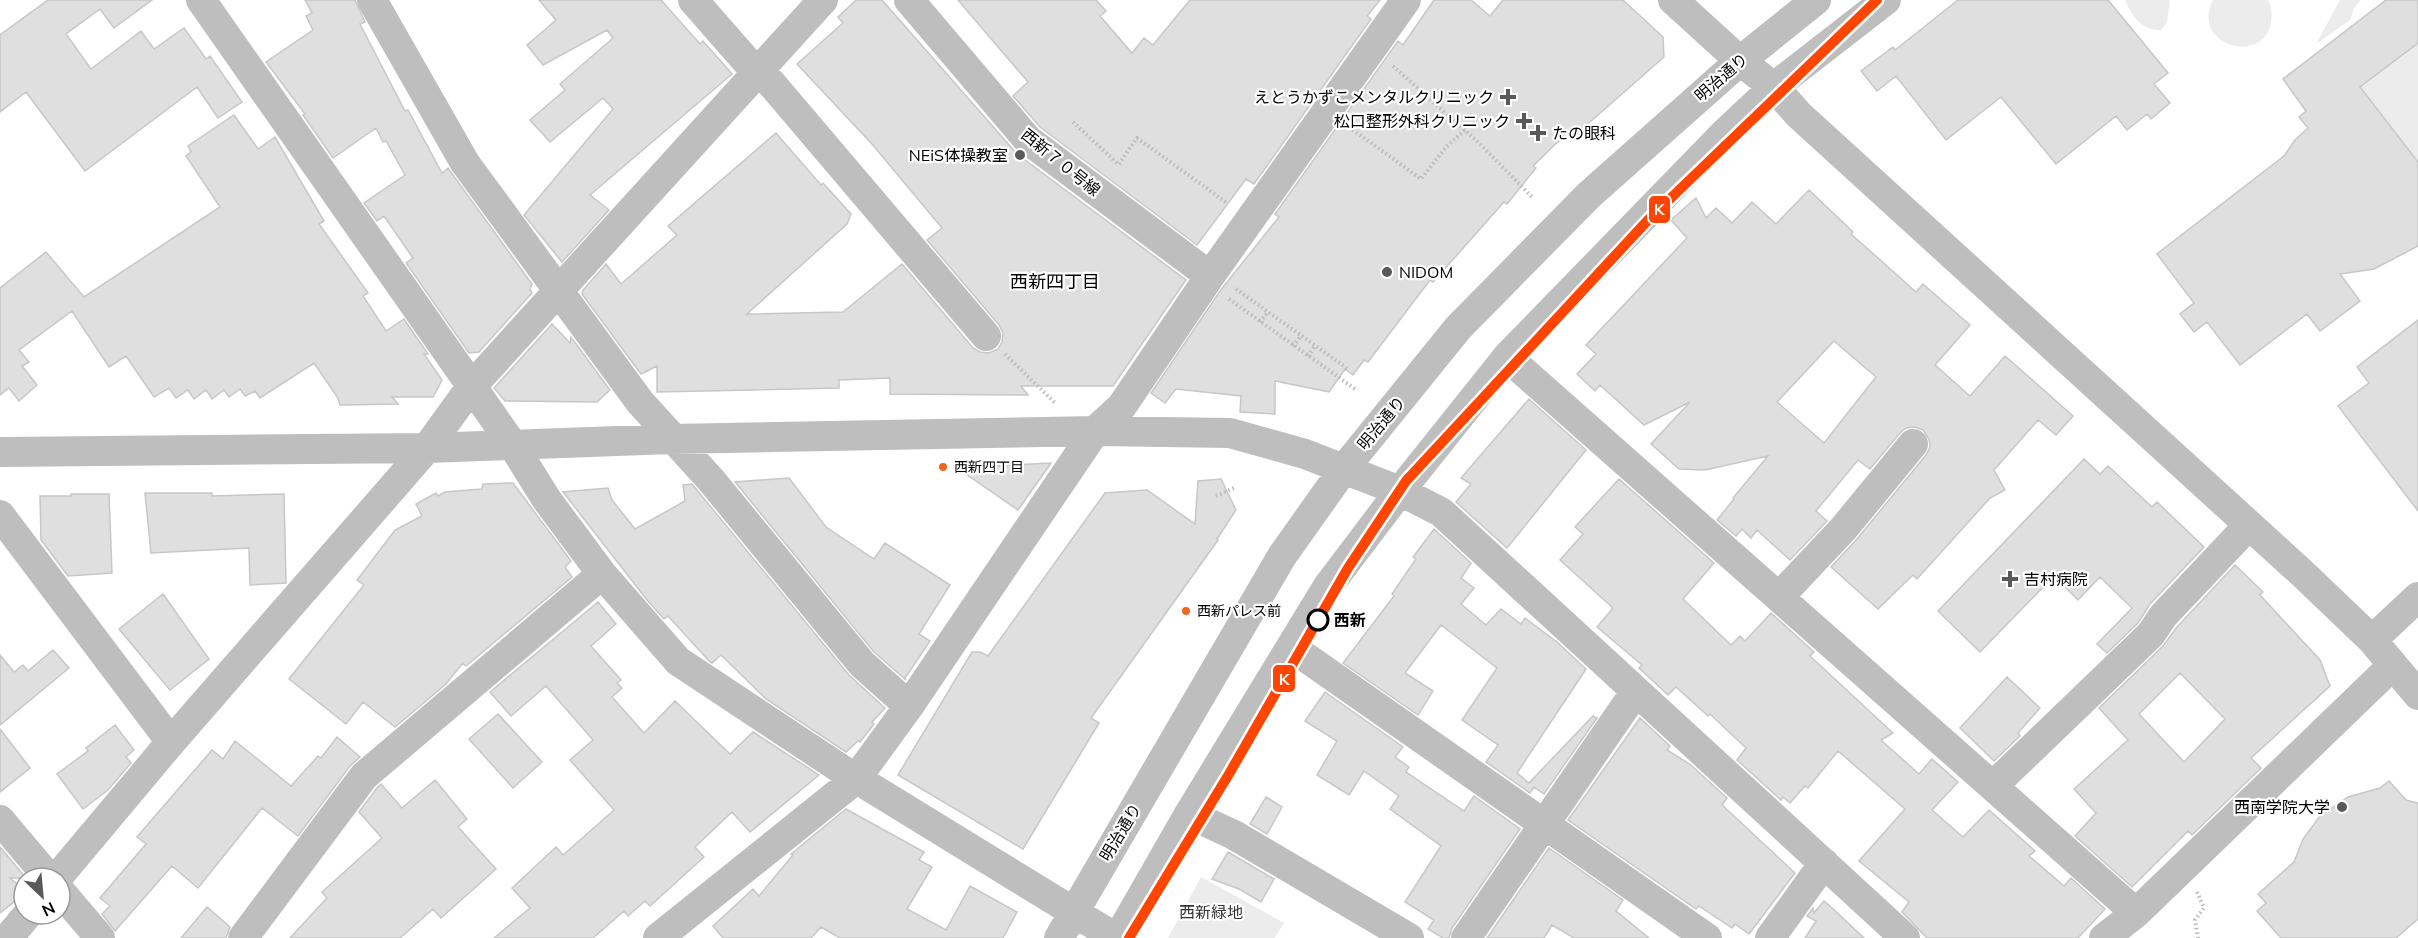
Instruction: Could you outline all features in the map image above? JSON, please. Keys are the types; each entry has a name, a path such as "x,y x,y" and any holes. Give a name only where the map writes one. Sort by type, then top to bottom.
{"street":[{"path":"201,0 512,444 547,501 602,574 678,661 856,779 1117,938 1189,814 1328,586 1507,357 1724,134 1774,87 1886,0"},
{"path":"372,0 465,163 640,402 711,480 862,664 909,706"},
{"path":"693,0 756,72 771,83 986,336"},
{"path":"67,866 171,742 427,448 471,387 823,0"},
{"name":"西新７０号線","path":"909,0 1028,140 1221,285"},
{"path":"670,934 856,779 909,706 1095,431 1122,406 1221,285 1326,110 1407,0"},
{"path":"1673,0 1740,61 1774,87 1798,115 2249,525 2372,640 2418,695"},
{"name":"明治通り","path":"1059,938 1282,556 1343,470 1458,328 1589,195 1740,61 1816,0"},
{"path":"1507,357 2136,913"},
{"path":"0,452 427,448 672,439 1095,431 1230,433 1305,454 1400,491 1441,512 1905,938"},
{"path":"1779,597 1844,528 1913,444"},
{"path":"0,515 171,742"},
{"path":"1994,786 2151,634 2163,616 2249,525"},
{"path":"243,938 364,776 602,574"},
{"path":"2372,640 2418,597"},
{"path":"1291,647 1707,938"},
{"path":"2104,938 2136,913 2393,665"},
{"path":"1466,938 1636,692"},
{"path":"1189,814 1234,835 1409,938"},
{"path":"0,819 39,866"},
{"path":"1770,938 1824,863"},
{"path":"72,905 100,938"},
{"path":"8,938 18,926"}],"path":[{"path":"1371,50 1465,130 1532,197"},
{"path":"1326,110 1421,179 1446,147 1465,130"},
{"path":"1119,164 1137,138 1228,204"},
{"path":"1221,285 1268,312 1348,369"},
{"path":"1221,285 1260,322 1356,389"},
{"path":"1260,322 1268,312"},
{"path":"986,336 1056,404"},
{"path":"1293,346 1301,336"},
{"path":"1308,356 1315,346"},
{"path":"1216,496 1236,487"},
{"path":"2179,871 2195,888 2204,908 2195,920 2198,938"}],"green space":[{"path":"2125,0 2170,0 2167,22 2161,30 2148,28 2134,17"},
{"path":"2213,0 2268,0 2271,8 2271,23 2265,36 2255,44 2243,46 2230,44 2219,38 2211,29 2209,16"},
{"path":"2340,0 2361,0 2354,8 2350,20 2316,44"},
{"path":"2418,43 2418,162 2360,87"},
{"name":"西新緑地","path":"1201,877 1284,923 1275,938 1168,938"}],"building":[{"path":"48,0 152,0 114,28 100,9 66,34 91,69 141,31 154,49 184,28 206,59 210,56 242,102 218,118 197,87 85,171 26,92 0,112 0,35"},
{"path":"305,0 355,0 365,22 360,24 405,111 408,110 442,173 448,168 532,284 530,289 532,293 479,352 469,353 406,263 413,258 384,216 377,221 364,203 405,175 386,141 383,142 376,128 333,158 303,115 305,114 266,62 313,30 306,16 312,13"},
{"path":"539,0 661,0 700,44 703,41 732,74 590,195 609,210 562,262 524,215 613,109 603,98 550,142 530,120 565,90 560,84 613,38 607,30 543,65 527,45 556,20"},
{"path":"856,0 882,0 1017,154 1186,280 1113,386 1021,386 1028,395 890,394 890,378 839,380 839,388 657,392 657,366 641,374 582,294 606,264 621,284 677,235 668,226 776,133 821,185 823,183 851,214 847,224 747,314 843,312 902,264 973,348 989,353 998,349 1003,333 999,325 927,240 942,228 872,144 797,64 843,23 838,17"},
{"path":"958,0 1096,0 1106,11 1100,16 1132,53 1144,38 1153,45 1190,0 1380,0 1367,16 1371,19 1254,184 1246,179 1197,245 1040,127 1013,96 1028,82"},
{"path":"1434,0 1471,0 1490,16 1503,0 1623,0 1663,37 1664,57 1574,136 1569,131 1533,166 1536,168 1507,204 1504,202 1433,282 1430,280 1368,362 1364,360 1353,375 1345,369 1329,392 1275,381 1275,414 1240,412 1241,396 1176,389 1165,403 1151,393 1220,291 1279,217 1275,214 1398,41 1403,45"},
{"path":"1958,0 2108,0 2168,73 2154,84 2170,103 2151,119 2147,114 2127,130 2116,116 2056,164 2001,97 1946,140 1896,76 1877,91 1861,71 1893,47 1895,50"},
{"path":"2386,0 2418,0 2418,43 2360,87 2418,162 2418,246 2374,269 2340,274 2360,301 2320,331 2307,314 2240,365 2207,322 2194,332 2180,314 2194,303 2157,254 2284,156 2295,140 2308,128 2299,117 2306,111 2283,79"},
{"path":"234,115 258,149 275,137 324,221 319,224 368,293 363,296 386,331 404,319 428,354 424,354 442,380 433,397 392,397 398,404 340,405 338,398 314,363 260,398 255,391 245,396 240,389 229,397 224,390 212,399 206,390 194,399 188,390 176,398 169,388 154,397 126,356 109,367 72,311 19,350 29,362 22,366 37,385 19,401 9,388 0,395 0,288 46,252 84,297 220,207 186,156 191,152 188,146"},
{"path":"1809,190 1853,232 1851,234 1916,292 1923,284 1970,325 1935,365 1970,396 2005,356 2073,416 2056,435 2038,420 1994,470 2005,490 1990,498 1917,579 1913,575 1878,609 1831,567 1926,455 1930,447 1929,439 1923,430 1915,427 1906,428 1870,469 1858,460 1816,511 1827,521 1790,560 1757,530 1751,538 1742,529 1736,536 1717,520 1768,456 1705,470 1679,469 1651,444 1690,402 1644,425 1600,385 1595,391 1577,374 1596,354 1586,345 1687,238 1671,220 1696,198 1706,218 1716,208 1732,223 1752,202 1776,224","holes":["1834,341 1876,377 1824,443 1777,402"]},
{"path":"2418,320 2418,511 2338,406 2369,383 2357,367"},
{"path":"552,324 570,343 571,337 610,390 597,402 505,401 494,388"},
{"path":"1529,399 1586,450 1507,548 1456,502 1471,484 1461,478"},
{"path":"2084,459 2100,474 2108,466 2152,507 2157,502 2204,547 2150,604 2138,623 2107,653 2097,644 2132,608 2100,577 2078,600 2054,576 1980,652 1938,611"},
{"path":"1051,463 1018,510 957,468"},
{"path":"789,478 826,527 874,559 885,543 950,585 919,634 930,641 905,678 906,680 874,652 735,482"},
{"path":"1221,479 1236,510 1218,540 1091,718 1099,723 1023,849 898,775 972,652 980,652 988,656 1105,493 1147,490 1195,524 1198,481"},
{"path":"1619,479 1714,563 1683,599 1731,645 1740,636 1745,641 1771,613 1814,652 1810,656 1893,733 1881,740 1919,774 1932,759 1958,782 1932,810 1963,837 1989,810 2035,851 2029,856 2064,886 2071,878 2105,909 2078,938 1927,938 1902,912 1909,902 1859,861 1905,809 1838,751 1808,788 1805,786 1790,803 1783,797 1781,800 1737,760 1746,748 1710,714 1708,716 1676,687 1668,695 1639,668 1642,665 1597,627 1613,608 1560,560 1583,534 1575,527"},
{"path":"513,483 571,561 565,567 572,577 466,666 463,663 445,685 395,727 363,702 346,724 289,679 364,585 357,580 395,530 422,516 416,504 436,493 438,496 445,492 482,489 483,484"},
{"path":"692,484 849,675 885,708 872,722 874,724 860,742 858,741 846,752 766,699 721,655 712,663 710,662 668,616 664,619 647,600 563,492 608,488 612,500 635,529 685,501 683,485"},
{"path":"145,493 212,493 212,496 284,494 286,583 250,585 249,548 151,553"},
{"path":"71,494 109,494 112,573 68,576 41,540 40,496 71,496"},
{"path":"1434,529 1471,563 1461,578 1474,588 1461,604 1486,625 1501,609 1521,624 1525,618 1557,642 1586,669 1517,773 1529,783 1593,716 1597,718 1544,794 1534,787 1530,793 1486,762 1498,745 1462,720 1497,668 1441,625 1405,673 1433,691 1418,715 1343,663 1394,596 1392,594 1416,559 1413,557"},
{"path":"2235,565 2263,592 2260,595 2320,660 2330,686 2251,758 2261,768 2192,835 2188,831 2132,887 2075,836 2096,813 2074,789 2128,740 2099,708 2163,646 2177,627","holes":["2180,673 2225,719 2184,762 2139,714"]},
{"path":"163,594 209,659 170,690 119,629"},
{"path":"598,602 616,624 591,646 621,680 617,683 622,688 612,697 644,733 675,701 730,754 753,732 819,775 750,832 732,812 695,847 704,857 650,906 645,901 628,916 624,911 593,938 494,938 530,908 512,888 556,847 563,855 614,810 570,760 593,740 546,686 511,716 490,692"},
{"path":"53,650 69,668 0,725 0,655 14,672 23,665 28,671"},
{"path":"2007,677 2040,708 2018,733 2020,736 1994,761 1960,728"},
{"path":"1325,692 1403,747 1395,757 1409,767 1406,772 1464,811 1474,796 1520,829 1452,928 1449,938 1443,938 1428,929 1434,920 1405,902 1441,846 1390,809 1399,796 1364,771 1349,795 1317,775 1337,741 1305,721"},
{"path":"498,714 542,762 513,788 469,739"},
{"path":"1640,718 1670,746 1667,750 1691,765 1727,798 1722,805 1795,873 1749,934 1735,924 1732,928 1699,906 1696,909 1568,820"},
{"path":"115,725 134,750 126,757 131,763 108,790 83,809 57,774 88,751 86,748"},
{"path":"0,729 30,768 0,792"},
{"path":"337,737 360,757 350,766 298,836 262,808 198,888 172,866 115,931 102,914 110,906 100,898 146,844 137,837 212,750 223,759 235,741 291,786 318,756 321,758"},
{"path":"435,780 467,819 458,827 496,869 441,918 433,909 400,938 290,938 327,898 322,892 382,838 359,812 377,788 381,784 402,808"},
{"path":"2389,781 2406,800 2418,803 2418,919 2396,938 2281,938 2257,911 2266,903 2258,894 2294,862 2303,839 2320,816 2348,797 2380,788"},
{"path":"1266,797 1282,807 1267,834 1250,824"},
{"path":"846,809 924,852 919,860 932,867 907,909 946,930 970,886 1017,912 1003,938 840,938 821,927 811,938 723,938 713,926 753,889 759,896 793,855 791,854"},
{"path":"0,847 16,866 12,866 12,878 10,878 12,880 12,904 0,913"},
{"path":"1549,848 1623,900 1616,911 1649,938 1574,938 1552,925 1544,938 1487,938"},
{"path":"1228,852 1274,879 1261,902 1239,889 1212,879"},
{"path":"1824,901 1864,938 1805,938 1816,921 1807,916 1813,908 1814,913"},
{"path":"207,907 230,927 226,938 181,938"}],"transit line":[{"name":"K","path":"1129,938 1229,774 1348,568 1406,481 1649,219 1877,0"}],"place":[{"name":"えとうかずこメンタルクリニック","path":"1508,97"},
{"name":"松口整形外科クリニック","path":"1524,121"},
{"name":"たの眼科","path":"1538,133"},
{"name":"NEiS体操教室","path":"1020,155"},
{"name":"NIDOM","path":"1387,272"},
{"name":"西新四丁目","path":"943,467"},
{"name":"吉村病院","path":"2010,579"},
{"name":"西新パレス前","path":"1186,611"},
{"name":"西新","path":"1318,620"},
{"name":"西南学院大学","path":"2342,807"}],"district":[{"name":"西新四丁目","path":"1055,281"}]}
